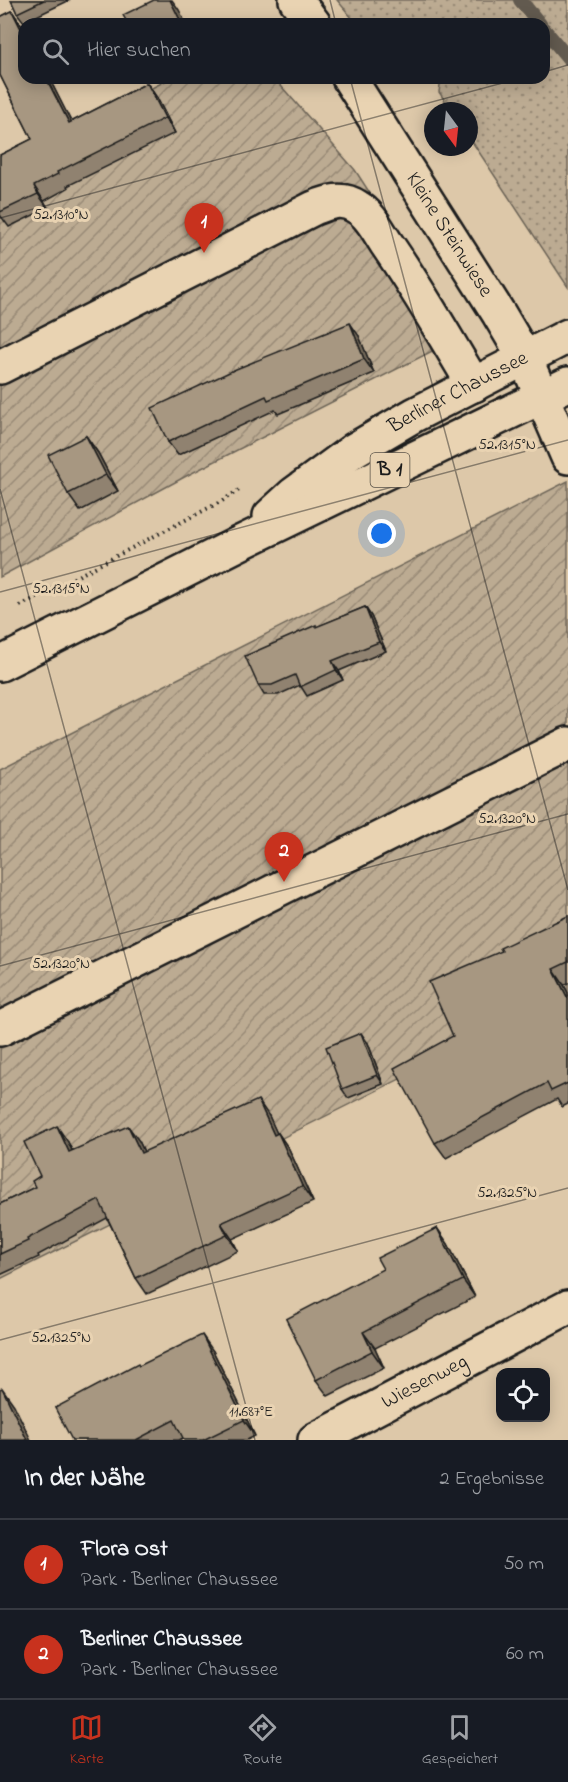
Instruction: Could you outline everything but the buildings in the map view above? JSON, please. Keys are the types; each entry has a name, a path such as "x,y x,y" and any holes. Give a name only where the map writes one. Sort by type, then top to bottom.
{"main road":[{"path":"296,0 310,18"},
{"name":"Kleine Steinwiese","path":"353,84 525,358 554,391 568,458"},
{"path":"0,367 314,208 337,201 349,203 365,213 413,282 474,385"},
{"name":"Berliner Chaussee","path":"240,543 294,494 354,450 414,415 568,336"},
{"name":"Berliner Chaussee","path":"0,664 240,543 554,391"},
{"path":"0,1029 568,744"},
{"name":"Wiesenweg","path":"315,1440 568,1307"}],"shaded area":[{"path":"337,0 568,0 568,287 478,151 478,102 446,102 439,92 440,84 550,84 550,18 352,18"},
{"path":"159,84 279,84 355,170 462,336 190,474 0,577 0,167"},
{"path":"568,481 568,995 0,1279 0,769"}],"waterway":[{"path":"520,0 535,18"},
{"path":"550,36 568,58"}],"place":[{"name":"Flora Ost","path":"204,253"},
{"name":"Berliner Chaussee","path":"284,882"}]}
